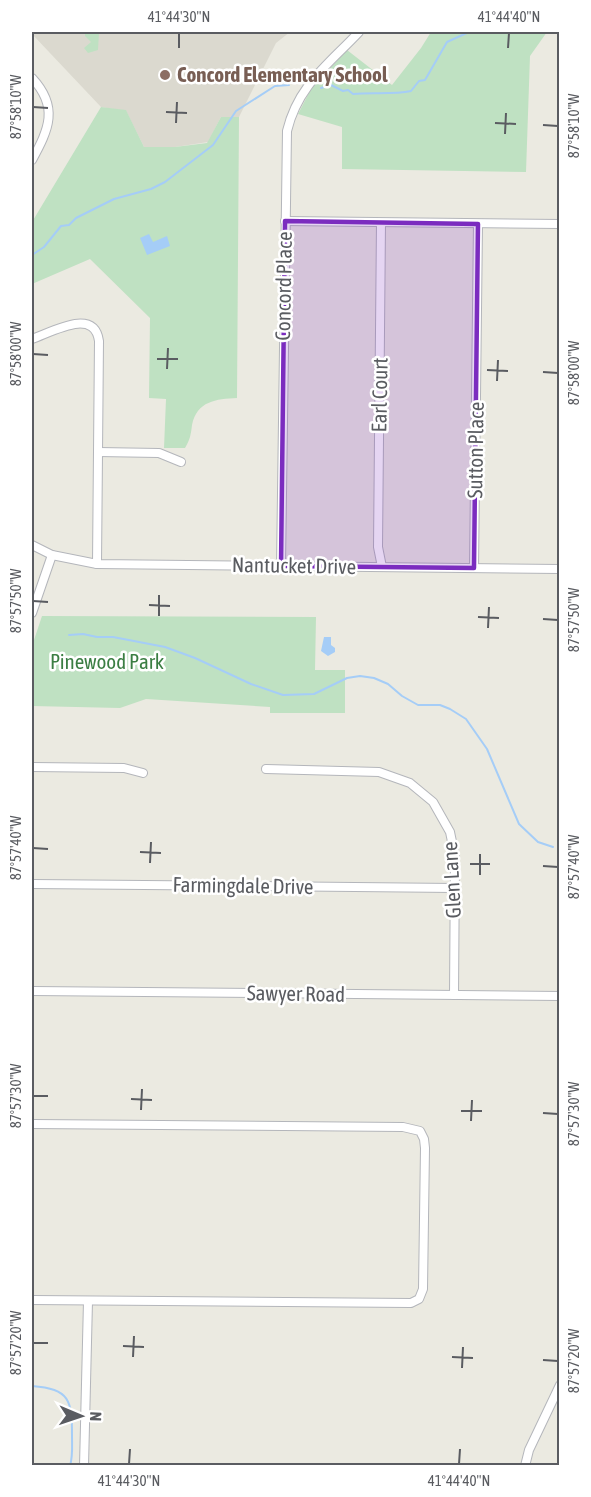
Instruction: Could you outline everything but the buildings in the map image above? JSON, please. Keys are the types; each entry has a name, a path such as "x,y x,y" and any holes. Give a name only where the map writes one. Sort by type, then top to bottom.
{"street":[{"name":"Concord Place","path":"281,566 286,140 299,97 310,81 359,32"},
{"path":"32,78 45,96 49,114 45,132 32,160"},
{"path":"285,221 560,224"},
{"name":"Earl Court","path":"381,223 378,547 382,567"},
{"name":"Sutton Place","path":"474,568 478,224"},
{"path":"32,339 78,322 94,327 99,341 97,564"},
{"path":"98,452 159,453 181,462"},
{"name":"Nantucket Drive","path":"32,545 52,555 97,564 560,569"},
{"path":"32,613 52,555"},
{"path":"32,767 124,768 143,773"},
{"name":"Glen Lane","path":"266,769 379,772 410,783 433,801 446,823 454,848 454,995"},
{"name":"Farmingdale Drive","path":"32,884 455,888"},
{"name":"Sawyer Road","path":"32,991 560,996"},
{"path":"32,1124 370,1126 414,1128 420,1131 424,1138 423,1289 419,1299 411,1303 32,1300"},
{"path":"84,1466 88,1301"},
{"path":"525,1466 529,1450 557,1398 560,1385"}],"highlighted area":[{"path":"285,221 478,224 474,568 281,566"}],"shaded area":[{"name":"Concord Elementary School","path":"32,32 290,32 276,43 239,117 221,117 208,142 175,147 144,147 126,111 101,107"}],"green space":[{"path":"85,32 99,32 98,50 88,53 84,48 91,42 85,36"},
{"path":"431,32 547,32 530,56 526,172 342,169 342,127 298,114 311,89 347,50 392,85"},
{"path":"101,107 126,110 144,147 175,147 207,143 221,117 239,117 237,398 222,399 203,406 195,417 185,448 164,448 166,399 149,398 150,318 90,259 32,284 32,222"},
{"name":"Pinewood Park","path":"42,616 316,617 315,670 345,670 345,713 270,713 270,707 146,699 120,708 32,706 32,646"}],"water":[{"path":"149,234 153,242 167,236 170,246 147,255 140,238"},
{"path":"324,637 331,637 331,645 335,648 335,652 328,656 321,651"}],"waterway":[{"path":"321,88 331,85 343,91 348,90 353,94 411,91 419,81 425,80 447,42 469,32"},
{"path":"32,255 44,247 61,226 69,225 76,218 114,199 151,189 165,182 213,145 236,111 275,86 289,85"},
{"path":"69,635 113,637 165,647 251,684 283,695 314,694 347,678 360,676 374,678 388,684 402,696 418,705 440,705 450,709 466,719 487,749 519,824 538,842 553,847"},
{"path":"32,1386 54,1390 61,1394 69,1405 72,1424 70,1466"}],"place":[{"name":"Concord Elementary School","path":"165,75"}]}
